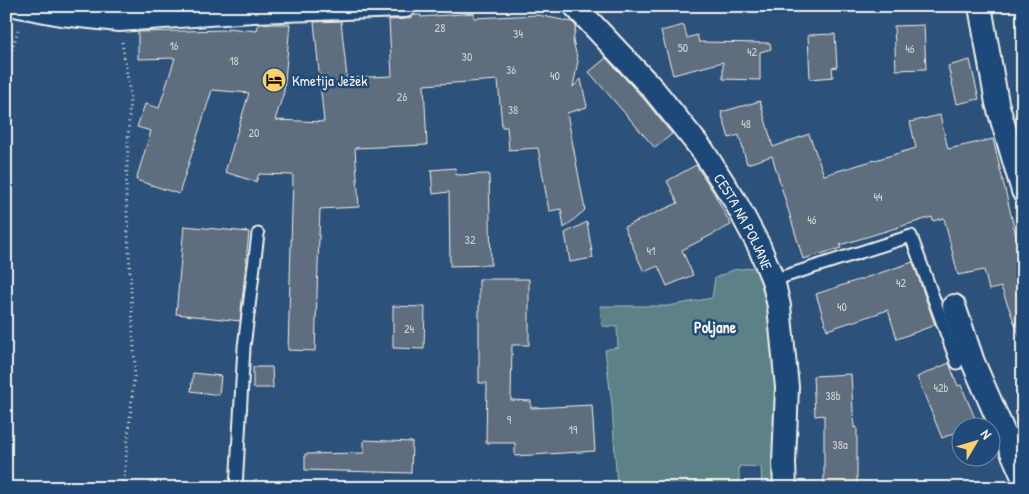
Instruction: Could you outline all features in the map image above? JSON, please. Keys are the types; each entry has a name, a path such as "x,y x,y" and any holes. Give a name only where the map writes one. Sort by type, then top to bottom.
{"street":[{"path":"22,7 61,14 119,20 253,8 405,6"},
{"name":"CESTA NA POLJANE","path":"575,6 653,89 703,150 735,201 759,246 773,280 779,306 787,387 785,488"},
{"path":"980,6 997,103 1023,191"},
{"path":"954,306 973,362 1023,476"}],"lane":[{"path":"236,488 244,347 258,234"},
{"path":"773,280 911,236 957,363"}],"path":[{"path":"6,69 22,7"},
{"path":"123,488 135,368 126,193 130,93 126,67"}],"green space":[{"path":"757,267 763,280 778,377 775,488 762,488 761,467 739,466 739,488 617,488 612,406 605,350 618,347 617,327 602,326 600,306 668,306 712,298 715,278 733,270"}],"building":[{"path":"474,13 474,18 538,15 572,22 576,26 573,41 578,61 573,87 581,79 587,107 567,113 585,210 564,228 561,209 549,211 538,148 509,150 507,127 502,127 498,80 424,85 427,145 355,148 359,207 320,209 315,351 288,350 293,175 259,174 256,182 225,172 249,93 212,90 179,194 136,180 151,131 137,127 145,104 159,108 175,58 138,59 138,32 227,30 227,28 257,31 258,24 290,24 284,92 275,120 324,122 314,22 341,21 347,78 392,76 389,20 406,19 414,15 421,15 421,17"},
{"path":"684,25 687,38 697,35 699,42 770,43 771,49 760,52 760,80 723,79 723,62 673,75 661,31"},
{"path":"924,25 926,69 896,70 894,26"},
{"path":"835,34 837,67 832,68 833,77 810,79 808,35"},
{"path":"606,58 643,98 672,134 655,148 589,72"},
{"path":"970,60 979,99 957,104 948,66"},
{"path":"760,101 773,147 809,134 824,175 916,148 910,122 940,115 948,149 993,139 1023,265 1023,340 1021,340 1001,287 989,290 984,270 958,275 944,218 933,221 932,217 840,245 841,248 803,259 772,156 747,164 739,135 729,138 721,112"},
{"path":"696,165 731,225 682,250 693,275 667,286 658,266 644,272 624,227 678,203 667,181"},
{"path":"455,168 456,175 489,174 491,265 450,266 449,192 433,194 431,170"},
{"path":"587,222 593,258 570,262 565,233"},
{"path":"184,226 249,232 240,321 176,314"},
{"path":"913,262 935,325 897,339 888,310 827,330 816,294"},
{"path":"479,279 529,279 529,345 512,345 511,400 531,401 531,408 592,405 595,451 515,456 515,443 486,443 487,383 479,383"},
{"path":"393,306 425,307 424,349 393,348"},
{"path":"949,363 958,386 961,385 974,416 952,416 952,434 942,438 917,377"},
{"path":"253,367 272,367 273,388 253,388"},
{"path":"193,373 221,376 219,395 191,391"},
{"path":"851,374 854,428 857,427 857,488 824,488 824,415 815,416 813,376"},
{"path":"364,440 412,442 411,473 305,470 305,454 364,453"}],"place":[{"name":"Kmetija Ježek","path":"274,80"}],"district":[{"name":"Poljane","path":"715,327"}]}
